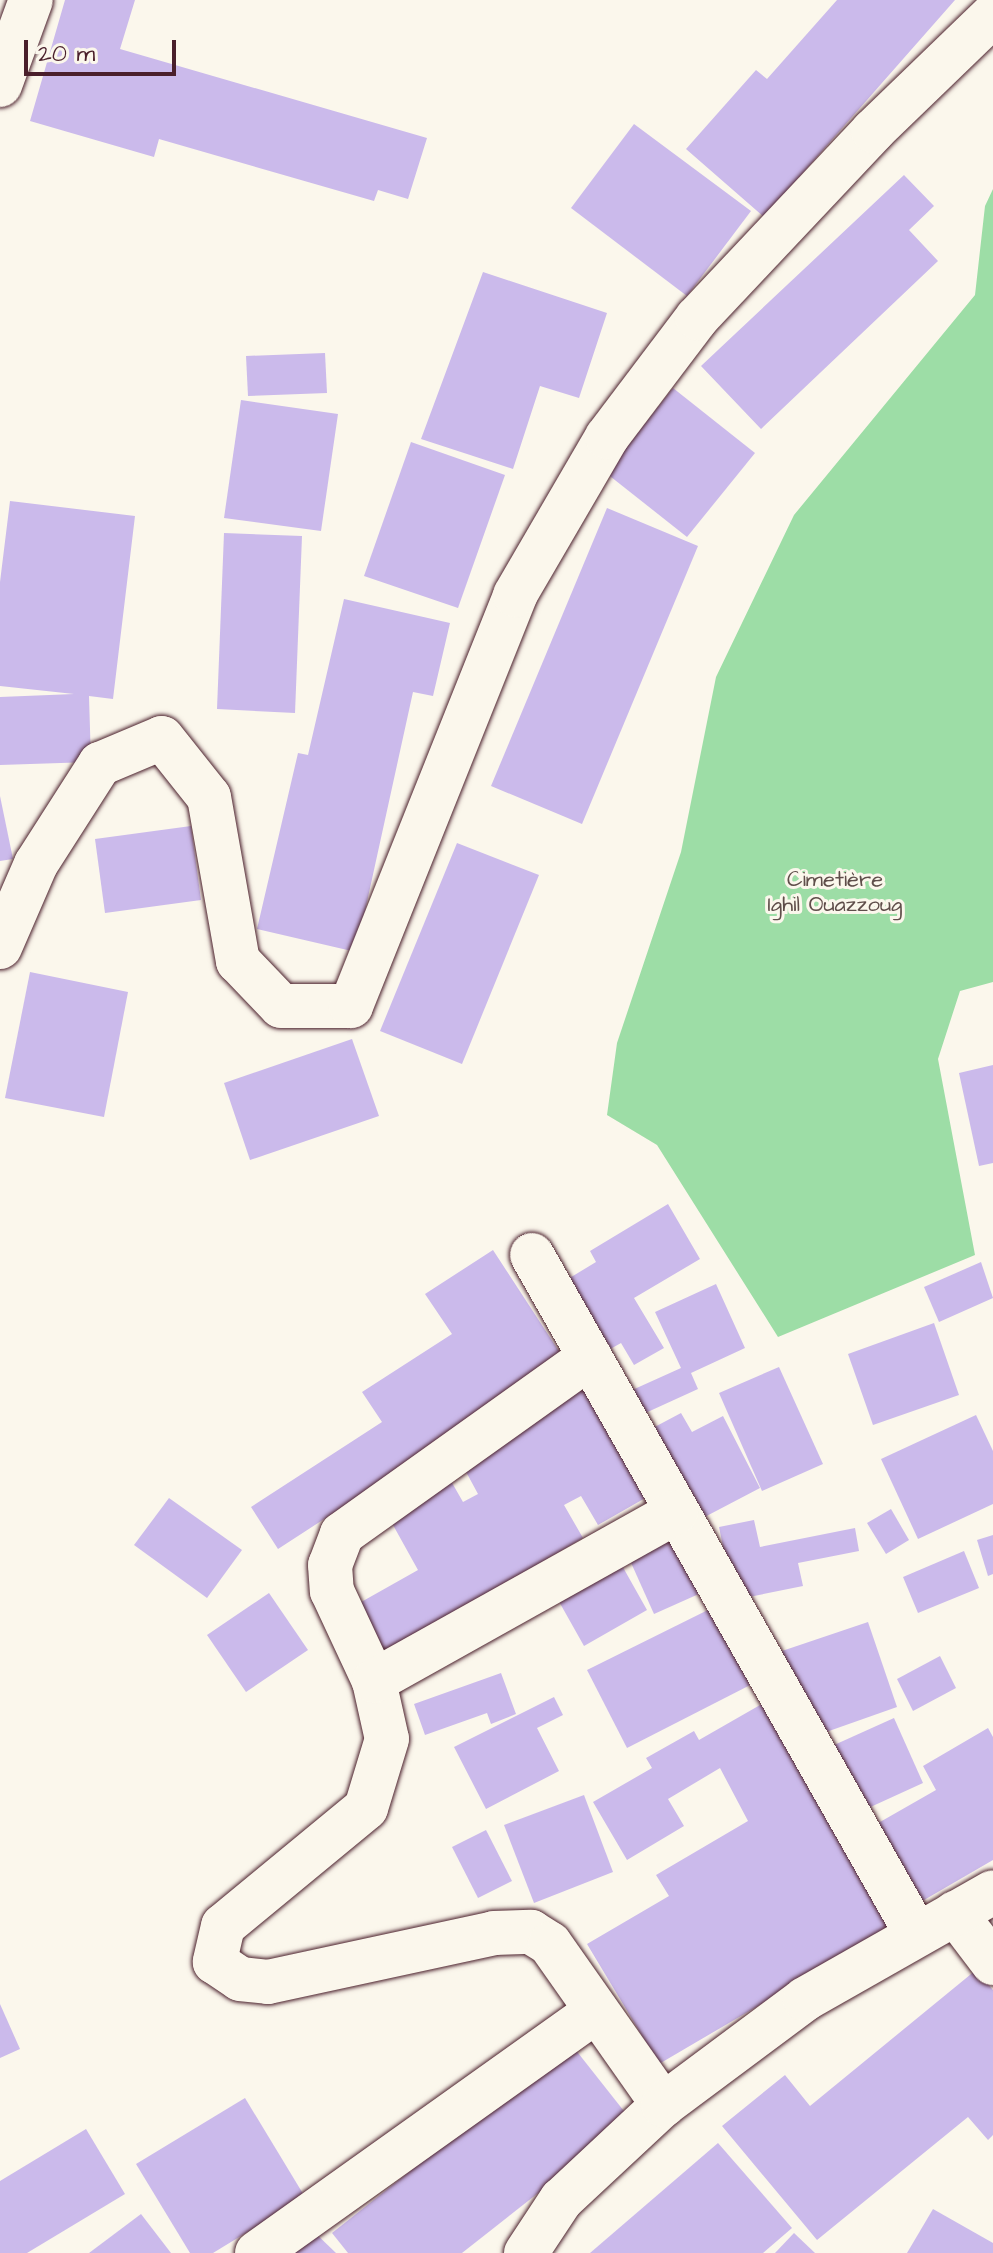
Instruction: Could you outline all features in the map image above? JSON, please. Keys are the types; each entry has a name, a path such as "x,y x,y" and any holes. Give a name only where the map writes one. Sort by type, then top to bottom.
{"street":[{"path":"0,85 31,0"},
{"path":"0,947 36,864 100,764 162,738 209,797 238,961 281,1006 351,1006 515,595 607,437 697,318 873,131 993,15"},
{"path":"532,1255 917,1935"},
{"path":"590,1357 342,1534 330,1565 332,1591 374,1681 387,1739 366,1808 223,1926 215,1962 240,1979 268,1982 494,1933 531,1932 550,1944 663,2105"},
{"path":"374,1681 676,1512"},
{"path":"526,2253 561,2200 663,2105 805,1999 993,1892"},
{"path":"955,1913 993,1963"},
{"path":"257,2253 596,2011"}],"green space":[{"name":"Cimetière Ighil Ouazzoug","path":"993,189 993,982 960,991 938,1059 975,1255 778,1337 657,1145 607,1115 617,1043 681,852 716,677 794,515 975,295 985,206"}],"building":[{"path":"65,0 135,0 120,49 427,138 408,199 378,190 374,201 159,139 154,157 30,121"},
{"path":"837,0 955,0 764,217 686,149 756,70 767,79"},
{"path":"634,124 751,211 687,296 571,208"},
{"path":"904,175 934,206 909,230 938,261 761,429 701,366"},
{"path":"483,272 607,313 579,398 540,386 513,469 421,439"},
{"path":"325,353 327,393 248,396 246,356"},
{"path":"673,388 755,453 687,537 606,473"},
{"path":"241,400 338,414 321,531 224,518"},
{"path":"411,442 505,475 458,608 364,576"},
{"path":"10,501 135,516 113,699 89,696 91,762 0,765 0,697 74,694 0,686 0,582"},
{"path":"607,508 698,546 582,824 491,786"},
{"path":"224,533 302,536 295,713 217,709"},
{"path":"344,599 450,623 433,696 413,692 356,952 257,929 298,753 308,755"},
{"path":"0,796 13,859 0,861"},
{"path":"191,826 201,900 105,913 95,839"},
{"path":"457,843 539,875 462,1064 380,1031"},
{"path":"30,972 128,992 104,1117 5,1098"},
{"path":"352,1039 379,1116 250,1160 224,1083"},
{"path":"993,1065 993,1163 979,1166 959,1073"},
{"path":"668,1204 700,1259 634,1298 664,1348 634,1365 621,1343 605,1352 563,1282 596,1262 590,1251"},
{"path":"493,1250 566,1362 278,1549 251,1507 382,1422 362,1392 452,1334 425,1294"},
{"path":"981,1262 993,1298 939,1322 924,1287"},
{"path":"716,1284 745,1348 691,1373 698,1389 641,1415 630,1391 681,1368 655,1312"},
{"path":"934,1323 959,1395 873,1425 848,1354"},
{"path":"779,1367 823,1464 762,1491 719,1393"},
{"path":"599,1378 661,1489 598,1525 581,1496 564,1505 583,1538 520,1575 382,1672 347,1610 418,1570 388,1516 451,1481 463,1502 478,1494 458,1457"},
{"path":"681,1413 692,1432 723,1416 760,1488 697,1521 649,1430"},
{"path":"976,1415 993,1451 993,1504 918,1539 881,1459"},
{"path":"169,1498 242,1550 207,1598 134,1545"},
{"path":"891,1509 909,1540 886,1554 867,1523"},
{"path":"754,1520 760,1547 855,1528 859,1551 798,1563 803,1586 734,1600 719,1527"},
{"path":"685,1532 710,1589 654,1614 628,1556"},
{"path":"993,1535 993,1574 988,1576 977,1540"},
{"path":"964,1551 979,1588 918,1613 903,1577"},
{"path":"620,1562 647,1610 584,1646 557,1598"},
{"path":"269,1593 308,1650 246,1692 207,1635"},
{"path":"724,1602 762,1679 627,1748 587,1670"},
{"path":"868,1622 897,1707 812,1737 782,1651"},
{"path":"940,1656 956,1688 913,1711 897,1679"},
{"path":"501,1673 516,1714 491,1724 487,1713 425,1735 414,1704"},
{"path":"554,1697 563,1715 537,1728 559,1771 486,1809 454,1747"},
{"path":"769,1700 901,1922 659,2064 587,1944 669,1896 656,1875 748,1821 720,1768 668,1799 684,1826 627,1860 593,1802 652,1768 646,1758 694,1731 699,1740"},
{"path":"894,1718 923,1783 853,1815 823,1750"},
{"path":"988,1728 993,1737 993,1860 912,1907 866,1830 936,1790 923,1766"},
{"path":"584,1795 613,1872 534,1903 504,1825"},
{"path":"486,1830 512,1881 478,1898 452,1847"},
{"path":"976,1970 993,1990 993,2135 988,2140 968,2117 817,2240 722,2126 785,2075 810,2106"},
{"path":"0,2004 20,2049 0,2058"},
{"path":"571,2044 631,2120 462,2253 348,2253 332,2233"},
{"path":"245,2098 305,2197 213,2253 190,2253 136,2164"},
{"path":"86,2129 125,2194 27,2253 0,2253 0,2181"},
{"path":"718,2143 792,2228 763,2253 590,2253"},
{"path":"933,2209 993,2243 993,2253 907,2253"},
{"path":"141,2214 171,2253 89,2253"},
{"path":"309,2227 336,2253 285,2253"},
{"path":"794,2233 815,2253 775,2253"}]}
